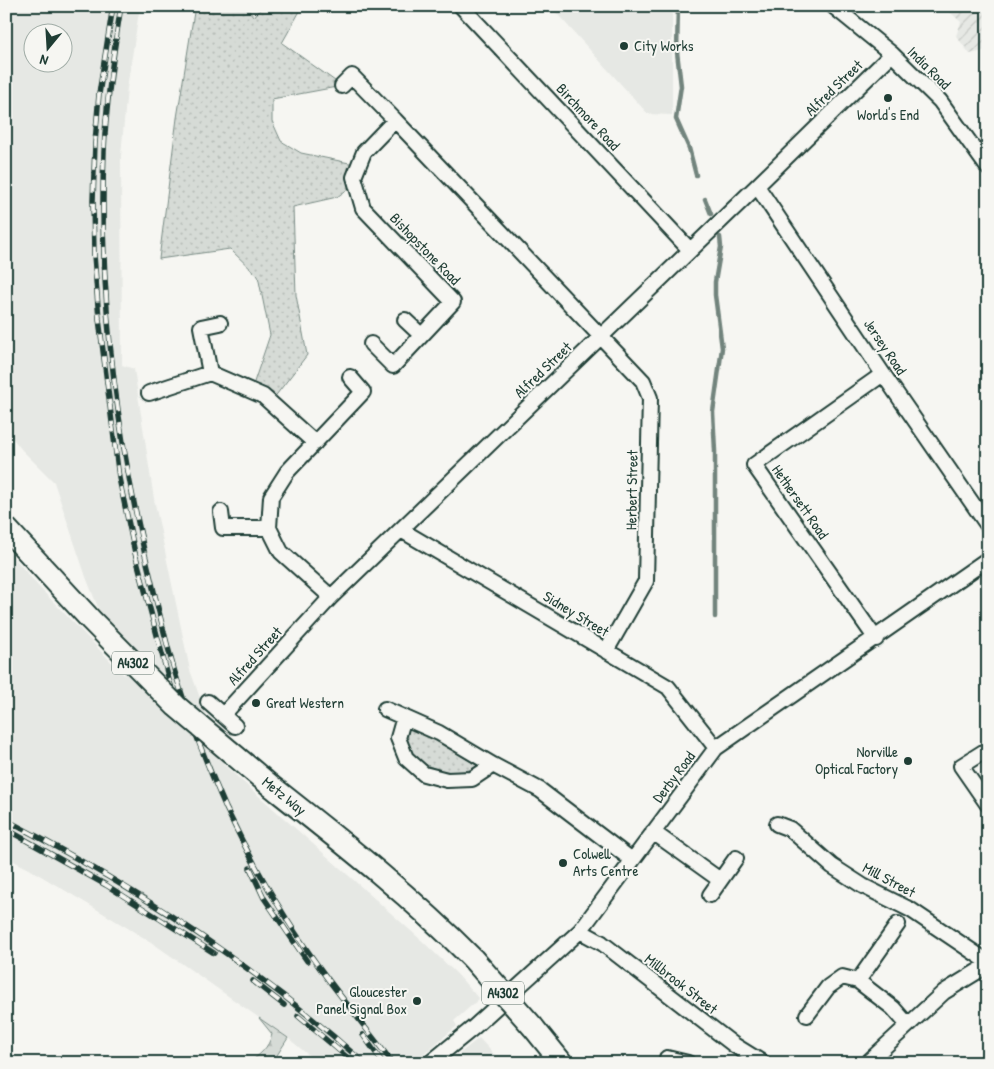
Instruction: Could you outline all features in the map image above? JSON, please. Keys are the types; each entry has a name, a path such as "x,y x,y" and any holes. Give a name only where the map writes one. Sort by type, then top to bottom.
{"main road":[{"name":"Metz Way","path":"6,528 90,620 176,706 271,786 376,869 449,935 473,959 562,1063"}],"street":[{"name":"Birchmore Road","path":"461,6 690,250"},
{"name":"India Road","path":"833,6 892,54 940,100 988,168"},
{"name":"Alfred Street","path":"223,715 331,597 892,54"},
{"path":"342,86 352,76 602,336"},
{"name":"Bishopstone Road","path":"371,344 393,366 453,302 363,208 354,177 364,152 395,120"},
{"name":"Jersey Road","path":"757,186 988,526"},
{"path":"405,320 421,335"},
{"path":"210,373 201,327 220,323"},
{"name":"Herbert Street","path":"602,336 643,381 650,398 646,581 606,650"},
{"path":"149,393 210,373 263,396 314,443"},
{"name":"Hethersett Road","path":"876,638 754,465 883,374"},
{"path":"331,597 281,552 269,528 271,497 287,472 363,392 350,377"},
{"path":"221,512 223,528 269,528"},
{"name":"Sidney Street","path":"402,530 668,688 716,748"},
{"name":"Derby Road","path":"430,1063 473,1028 580,931 716,748 988,559"},
{"path":"208,702 235,726"},
{"path":"385,709 439,733 492,765 540,790 632,860"},
{"path":"404,718 398,738 406,758 424,774 447,780 472,779 492,765"},
{"path":"988,749 962,766 988,805"},
{"name":"Mill Street","path":"777,824 790,828 832,866 863,886 911,910 988,964"},
{"path":"653,832 720,880"},
{"path":"710,895 736,858"},
{"path":"858,981 898,924"},
{"name":"Millbrook Street","path":"580,931 602,942 734,1045 760,1062"},
{"path":"867,1063 944,992 988,964"},
{"path":"807,1015 828,987 842,977 858,981 894,1008 908,1025"},
{"path":"668,1058 688,1063"}],"shaded area":[{"path":"6,6 140,6 127,88 121,156 122,365 134,369 154,499 190,670 224,765 420,939 457,974 479,999 454,1021 457,1026 413,1063 318,1063 288,1038 151,942 6,857 6,548 38,586 125,676 86,577 54,482 22,450 6,430"},
{"path":"550,6 672,6 672,115 648,114"},
{"path":"943,6 988,6 988,50 970,54 956,36 961,22"},
{"path":"479,1038 502,1063 448,1063"}],"green space":[{"path":"195,6 245,6 254,17 263,6 299,6 300,11 282,43 342,86 272,99 272,121 281,141 301,153 359,165 356,183 337,197 293,207 296,295 307,355 270,403 251,391 270,335 258,276 230,249 159,259 177,118"},
{"path":"409,728 436,740 478,766 455,772 430,766 420,760 412,751 408,741"},
{"path":"259,1018 288,1038 272,1063 249,1063 260,1054 271,1039 272,1034"}],"waterway":[{"path":"678,6 677,52 681,86 676,119 689,148 696,175"},
{"path":"705,199 711,214"},
{"path":"715,617 715,451 713,412 722,348 715,295 715,282 721,247 720,237"}],"railway":[{"path":"113,6 99,94 95,143 94,255 99,319 119,478 135,553 169,680 181,713"},
{"path":"121,6 106,115 103,208 104,265 114,378 131,490 166,641 200,746 226,808 248,852 272,896 313,958 393,1063"},
{"path":"6,820 101,873 193,930 281,994 364,1063"},
{"path":"6,829 106,885 214,953"},
{"path":"250,868 264,898 307,961"},
{"path":"253,981 284,1005"},
{"path":"298,1016 348,1058"},
{"path":"363,1035 383,1063"}],"place":[{"name":"City Works","path":"624,46"},
{"name":"World's End","path":"888,98"},
{"name":"Great Western","path":"256,703"},
{"name":"Norville Optical Factory","path":"908,761"},
{"name":"Colwell Arts Centre","path":"563,863"},
{"name":"Gloucester Panel Signal Box","path":"417,1001"}]}
